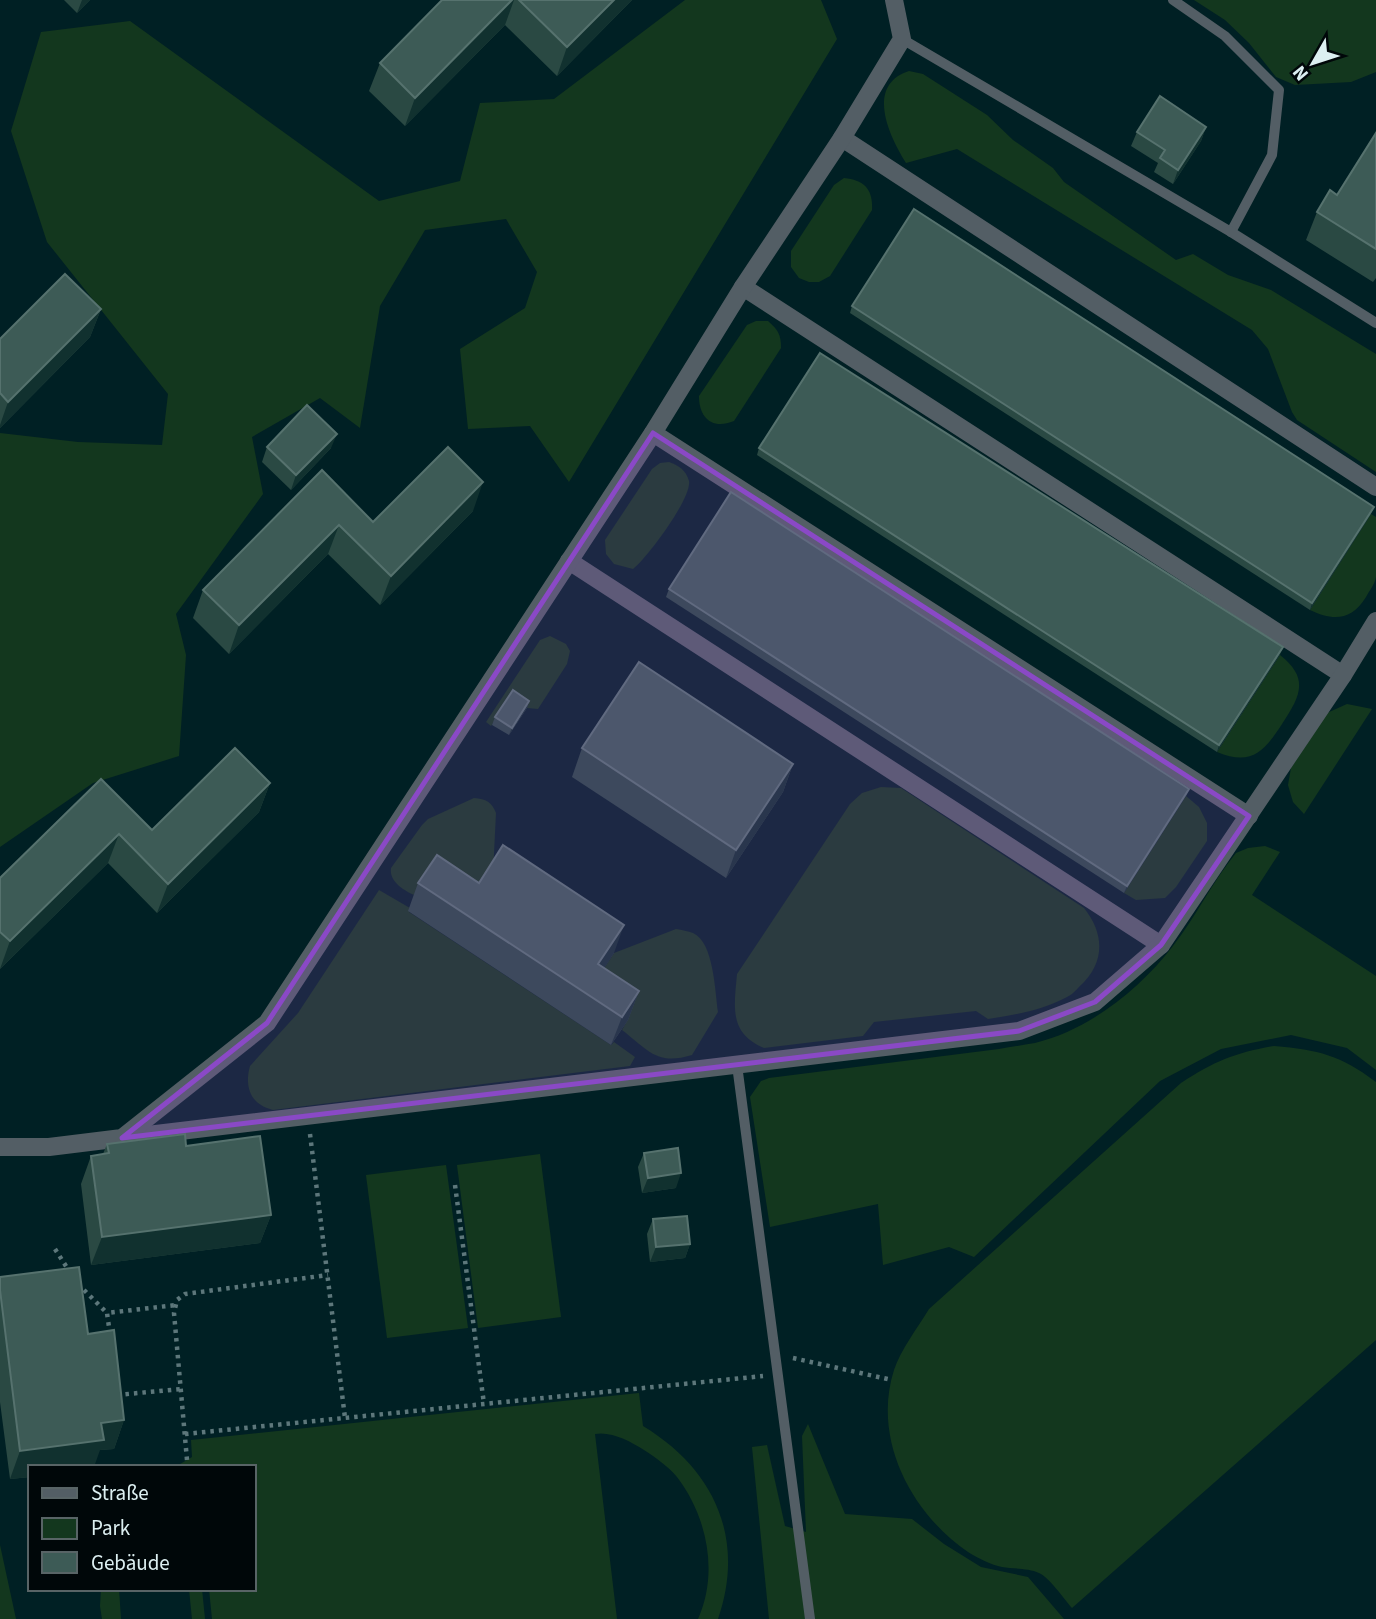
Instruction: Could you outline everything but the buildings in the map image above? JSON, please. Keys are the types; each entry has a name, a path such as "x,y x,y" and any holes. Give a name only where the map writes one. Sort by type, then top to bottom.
{"street":[{"path":"122,1138 267,1023 653,433 743,287 842,138 902,38 894,0"},
{"path":"842,138 1376,487"},
{"path":"743,287 1343,675"},
{"path":"653,433 1249,816"},
{"path":"569,561 1161,945"},
{"path":"0,1147 49,1147 1019,1031 1096,1002 1161,945 1343,675 1376,621"}],"lane":[{"path":"1173,0 1225,36 1279,90 1272,155 1231,232"},
{"path":"902,38 1231,232 1376,323"},
{"path":"737,1065 810,1619"}],"path":[{"path":"308,1116 345,1418"},
{"path":"455,1185 484,1404"},
{"path":"55,1249 76,1281 107,1313 110,1337"},
{"path":"187,1460 174,1313 177,1300 185,1294 328,1275"},
{"path":"107,1313 176,1305"},
{"path":"775,1354 892,1380"},
{"path":"186,1434 778,1374"},
{"path":"116,1385 117,1396 181,1389"}],"highlighted area":[{"path":"653,433 1249,816 1161,945 1095,1002 1019,1031 122,1138 267,1023"}],"green space":[{"path":"685,0 821,0 837,39 569,482 530,426 468,429 460,349 525,308 537,272 506,219 425,230 380,306 360,428 320,398 252,437 263,494 176,614 186,655 179,756 93,783 0,847 0,433 78,442 162,445 168,394 47,242 11,131 41,32 130,21 379,201 460,181 480,103 554,99"},
{"path":"1194,0 1376,0 1376,72 1351,82 1295,85 1276,77 1249,43 1225,20"},
{"path":"909,71 923,74 987,115 1013,140 1053,168 1064,182 1176,260 1193,254 1228,275 1271,290 1376,354 1376,472 1297,420 1268,349 1252,330 957,149 906,163 888,126 884,99 888,87 896,78"},
{"path":"844,178 862,183 866,187 871,196 872,210 830,276 819,282 809,282 799,278 791,267 791,251 834,185"},
{"path":"756,321 768,321 774,327 780,336 781,348 734,421 713,423 704,416 699,396 747,325"},
{"path":"669,462 681,468 689,481 676,513 658,541 633,569 614,564 606,554 605,540 652,469 660,463"},
{"path":"1371,514 1376,517 1376,577 1366,597 1354,611 1341,617 1326,616 1310,610"},
{"path":"550,636 566,644 570,651 567,664 538,709 527,708 510,698 491,726 486,722 540,640"},
{"path":"1280,655 1296,672 1299,680 1294,705 1282,724 1256,754 1239,757 1217,752"},
{"path":"1347,704 1372,709 1304,814 1293,802 1288,785 1291,768 1327,713"},
{"path":"881,787 901,788 1084,908 1099,938 1098,958 1094,968 1071,995 1029,1011 988,1019 976,1011 874,1022 863,1036 764,1048 753,1042 739,1027 735,1008 737,974 850,804 862,793"},
{"path":"1186,796 1199,807 1207,823 1207,841 1176,887 1165,898 1136,900 1124,893"},
{"path":"474,798 488,802 496,813 493,874 468,911 421,898 399,885 392,877 391,868 422,825 428,819"},
{"path":"1265,846 1280,852 1252,895 1376,976 1376,1070 1347,1048 1291,1035 1221,1049 1160,1081 974,1257 949,1247 883,1265 878,1204 770,1227 750,1097 761,1081 1035,1043 1075,1028 1112,1006 1160,962 1236,853"},
{"path":"379,890 410,908 409,912 611,1045 614,1042 635,1057 630,1066 273,1110 259,1104 249,1088 250,1066 298,1013"},
{"path":"676,929 693,933 705,946 712,968 718,1012 692,1055 670,1059 654,1054 639,1044 622,1030 628,1019 588,993 614,953"},
{"path":"1274,1046 1328,1055 1376,1082 1376,1340 1072,1608 1043,1575 1031,1570 998,1566 980,1559 948,1536 929,1517 901,1472 893,1448 888,1422 894,1370 929,1309 1181,1083 1226,1059"},
{"path":"540,1154 561,1317 478,1328 457,1165"},
{"path":"446,1165 468,1328 387,1338 366,1175"},
{"path":"639,1393 643,1426 668,1443 689,1463 718,1508 728,1561 726,1589 718,1619 698,1619 708,1583 707,1545 696,1509 687,1492 674,1473 653,1456 627,1440 601,1433 595,1434 617,1619 212,1619 209,1591 256,1591 256,1465 178,1465 192,1457 191,1440"},
{"path":"808,1424 845,1514 912,1519 944,1544 981,1567 1028,1577 1064,1619 769,1619 752,1447 767,1445 785,1526 806,1532 802,1436"},
{"path":"0,1545 16,1619 0,1619"},
{"path":"101,1591 119,1591 121,1619 102,1619"},
{"path":"189,1591 202,1591 205,1619 192,1619"}]}
